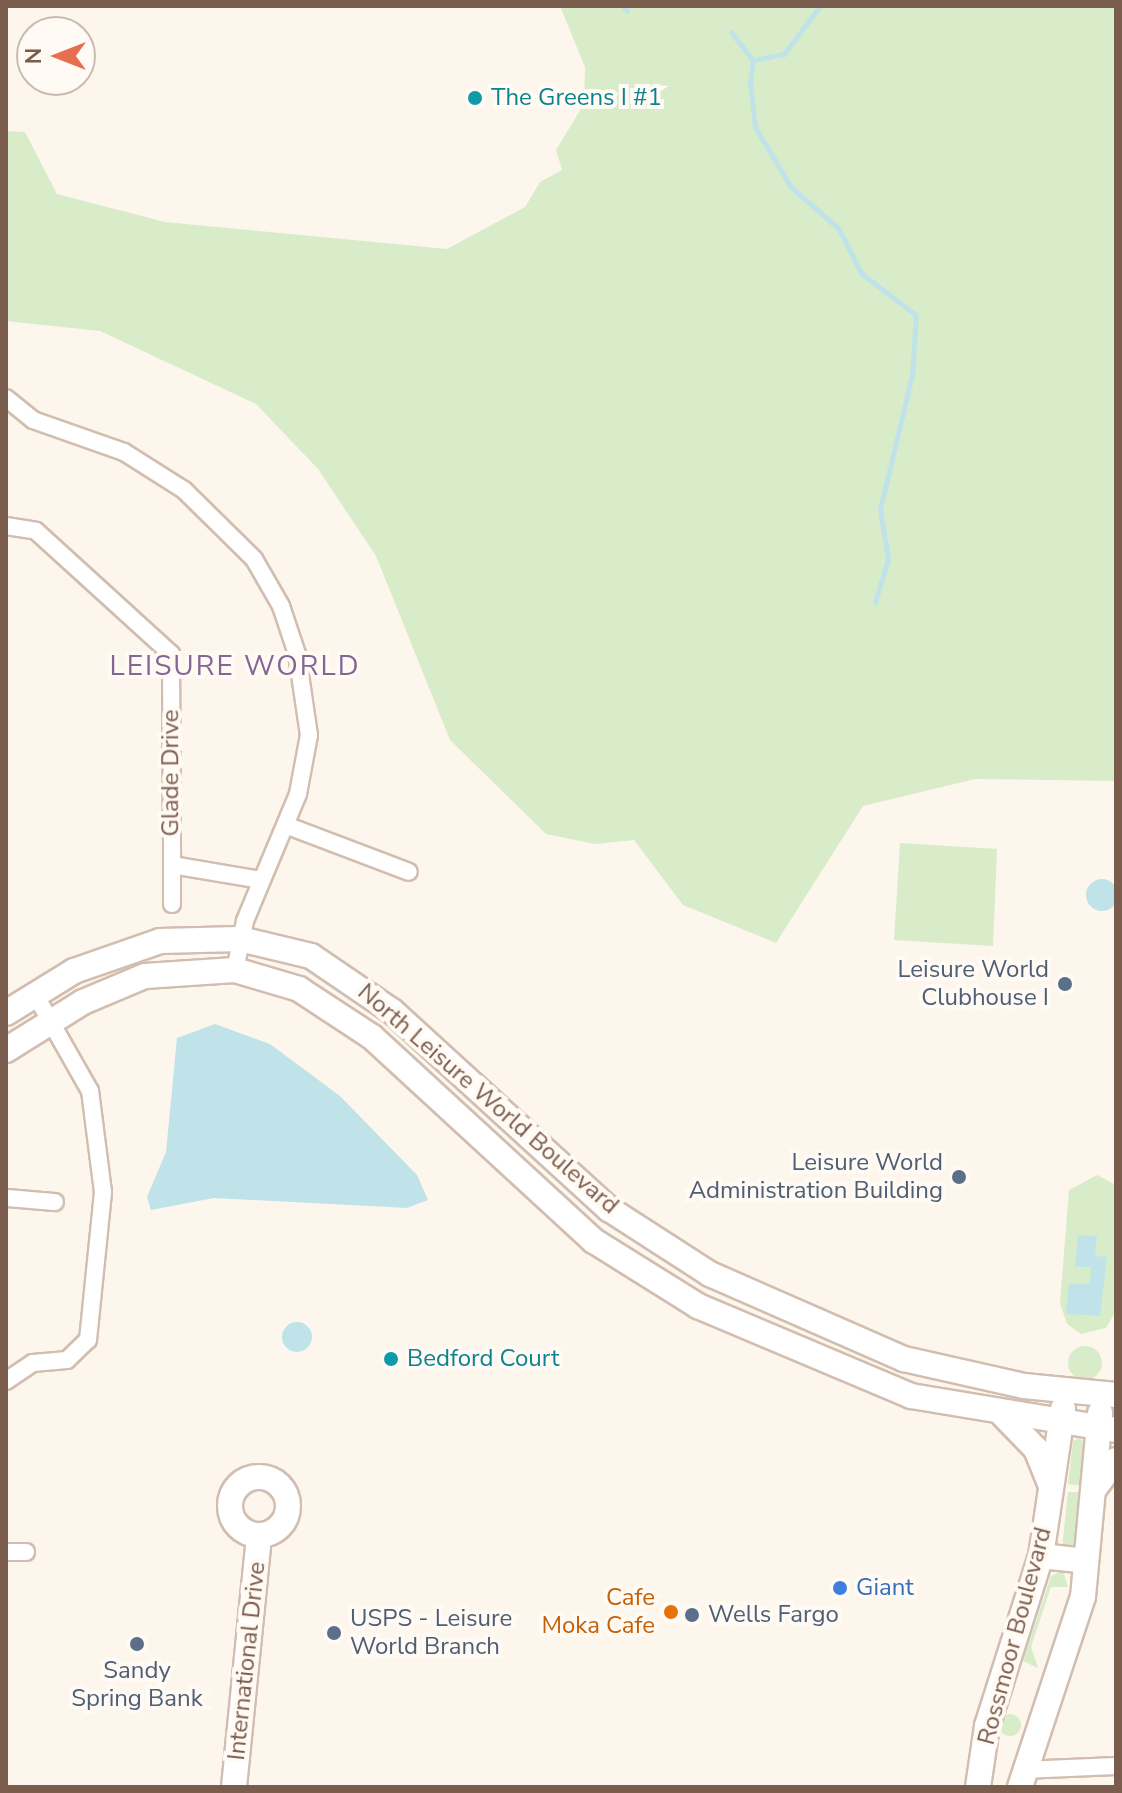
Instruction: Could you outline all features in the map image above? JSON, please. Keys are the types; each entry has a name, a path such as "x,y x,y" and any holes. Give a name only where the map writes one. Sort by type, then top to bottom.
{"street":[{"path":"6,398 33,420 124,452 184,490 217,517 267,579 297,654 306,703 305,761 288,826 262,880 240,939 235,970"},
{"name":"Glade Drive","path":"6,526 36,531 171,654 172,904"},
{"path":"288,826 409,872"},
{"name":"Glade Drive","path":"172,865 262,880"},
{"name":"North Leisure World Boulevard","path":"6,1013 35,994 137,947 183,937 240,939 311,956 343,973 609,1209 710,1274 904,1359 1065,1390 1109,1394"},
{"name":"North Leisure World Boulevard","path":"6,1050 52,1022 145,976 235,970 331,1006 532,1190 648,1277 874,1382 1003,1415 1107,1429"},
{"path":"6,1381 33,1363 75,1356 90,1330 102,1140 90,1091 35,994"},
{"path":"6,1198 55,1202"},
{"name":"Rossmoor Boulevard","path":"978,1787 987,1726 1041,1556 1065,1390"},
{"name":"Rossmoor Boulevard","path":"1021,1779 1072,1633 1086,1561 1094,1489 1107,1429 1109,1394"},
{"path":"1003,1415 1036,1449 1051,1486"},
{"path":"1094,1489 1116,1460"},
{"name":"International Drive","path":"234,1787 259,1535"},
{"path":"6,1552 26,1552"},
{"path":"1041,1556 1086,1561"},
{"path":"992,1787 1021,1779 1116,1766"}],"green space":[{"path":"560,6 1116,6 1116,781 975,779 863,806 776,943 683,905 634,840 595,844 546,834 450,740 376,556 318,469 256,404 100,331 6,321 6,131 25,132 57,194 165,222 447,249 525,207 540,182 562,170 556,150 584,104 585,67"},
{"path":"900,843 997,849 993,946 894,940"},
{"path":"1097,1175 1116,1185 1116,1311 1106,1328 1081,1334 1067,1324 1060,1303 1069,1190"},
{"path":"1085,1346 1097,1351 1102,1363 1097,1375 1085,1380 1073,1375 1068,1363 1073,1351"},
{"path":"1079,1438 1086,1444 1082,1486 1068,1484 1073,1441"},
{"path":"1068,1492 1081,1492 1075,1548 1062,1548"},
{"path":"1063,1570 1068,1587 1051,1587 1031,1647 1038,1668 1023,1661 1051,1576"},
{"path":"1010,1714 1018,1717 1021,1725 1018,1733 1010,1736 1002,1733 999,1725 1002,1717"}],"water":[{"path":"1102,879 1114,883 1118,895 1114,907 1102,911 1090,907 1086,895 1090,883"},
{"path":"215,1024 270,1044 340,1096 417,1175 428,1200 407,1208 214,1198 151,1210 147,1197 166,1152 177,1038"},
{"path":"1078,1235 1097,1236 1095,1256 1107,1257 1100,1316 1066,1314 1069,1284 1090,1284 1091,1267 1075,1267"},
{"path":"297,1322 308,1326 312,1337 308,1348 297,1352 286,1348 282,1337 286,1326"}],"waterway":[{"path":"623,6 627,11"},
{"path":"820,6 784,54 753,60 750,81 755,127 791,187 839,229 861,273 916,315 912,375 880,509 888,559 875,602"},
{"path":"731,32 753,60"}],"place":[{"name":"The Greens I #1","path":"475,98"},
{"name":"Leisure World Clubhouse I","path":"1065,984"},
{"name":"Leisure World Administration Building","path":"959,1177"},
{"name":"Bedford Court","path":"391,1359"},
{"name":"Giant","path":"840,1588"},
{"name":"Cafe Moka Cafe","path":"671,1612"},
{"name":"Wells Fargo","path":"692,1615"},
{"name":"USPS - Leisure World Branch","path":"334,1633"},
{"name":"Sandy Spring Bank","path":"137,1644"}],"district":[{"name":"LEISURE WORLD","path":"235,666"}]}
